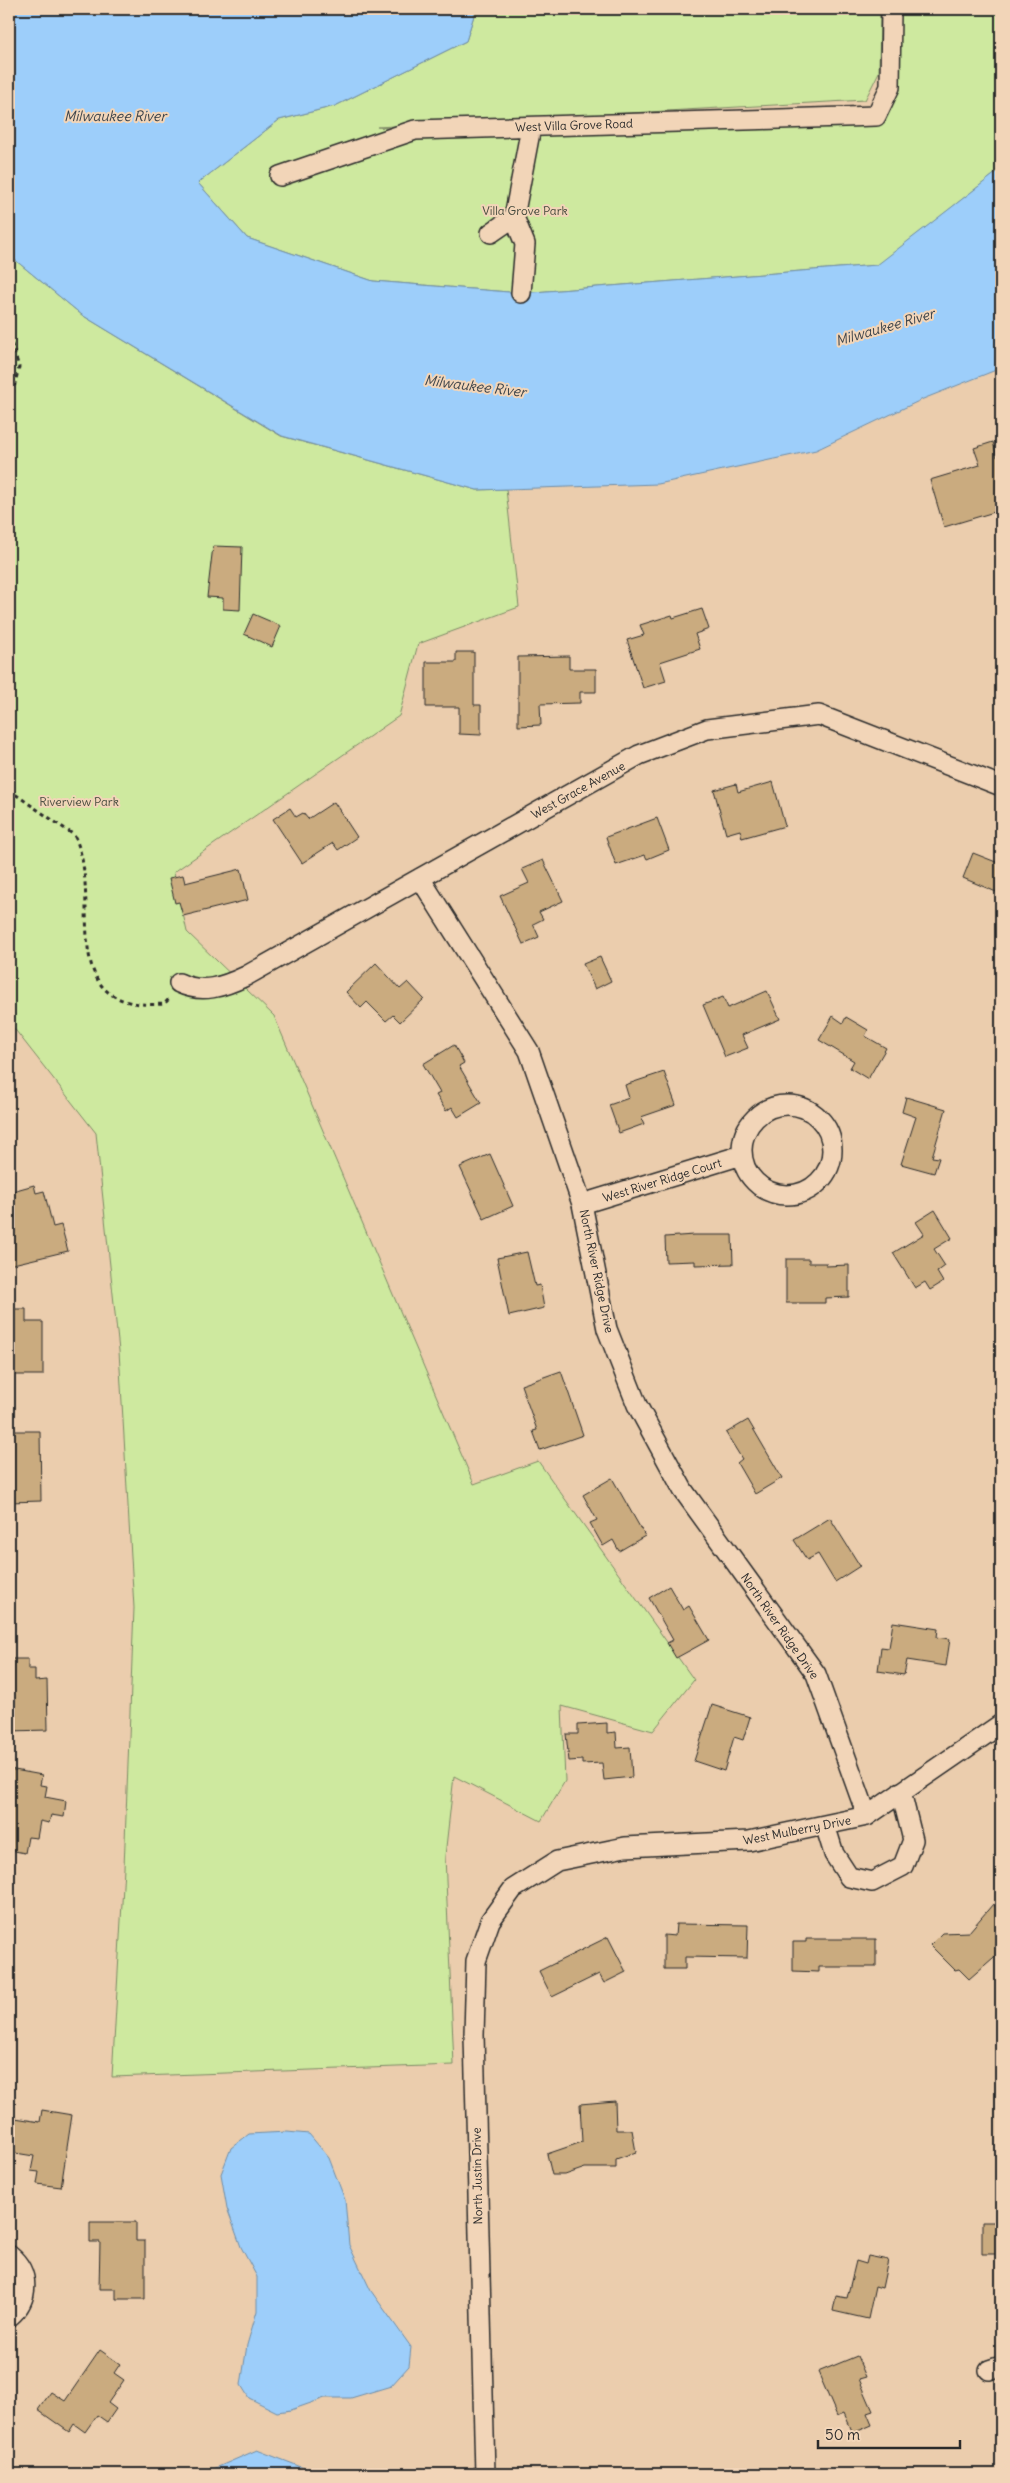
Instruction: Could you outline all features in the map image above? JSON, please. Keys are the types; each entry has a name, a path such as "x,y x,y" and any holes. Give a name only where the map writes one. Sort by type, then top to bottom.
{"street":[{"name":"West Villa Grove Road","path":"280,176 416,130 876,116 890,87 890,9"},
{"path":"521,293 525,244 514,217 531,127"},
{"path":"491,233 514,217"},
{"name":"West Grace Avenue","path":"179,984 192,989 203,990 238,980 639,755 707,729 819,716 1001,786"},
{"name":"North River Ridge Drive","path":"420,878 530,1051 582,1204 607,1329 637,1404 683,1490 816,1674 867,1816"},
{"path":"786,1105 800,1107 819,1119 830,1138 832,1153 828,1167 820,1180 802,1192 780,1194 766,1190 754,1181 746,1169 742,1155 743,1140 748,1126 765,1111 786,1105"},
{"name":"West River Ridge Court","path":"582,1204 742,1155"},
{"name":"West Mulberry Drive","path":"514,1889 557,1861 625,1847 749,1841 867,1816 1001,1724"},
{"path":"825,1825 834,1854 850,1877 872,1882 903,1866 913,1840 902,1792"},
{"name":"North Justin Drive","path":"485,2474 474,2035 476,1961 490,1921 514,1889"},
{"path":"9,2255 17,2261 23,2272 25,2284 21,2302 9,2317"}],"path":[{"path":"9,336 19,367 9,408"},
{"path":"9,790 74,836 79,844 84,864 87,928 92,966 95,978 103,989 130,1003 144,1005 164,1004 179,984"}],"green space":[{"name":"Villa Grove Park","path":"476,9 880,9 879,72 865,100 377,127 416,130 876,116 890,87 891,9 1001,9 1001,169 878,265 521,293 373,281 247,238 198,183 279,120 335,106 466,41"},
{"name":"Riverview Park","path":"9,255 82,315 281,436 477,490 506,489 519,607 418,644 399,716 174,872 187,932 274,1016 474,1484 538,1461 694,1680 653,1731 562,1706 565,1781 541,1821 454,1776 445,1856 454,2065 112,2077 124,1868 134,1608 119,1351 96,1133 9,1022"}],"water":[{"name":"Milwaukee River","path":"9,9 476,9 466,41 335,106 279,120 198,183 247,238 373,281 521,293 877,265 1001,169 1001,368 923,399 816,450 658,484 477,490 282,436 82,315 9,255"},
{"path":"287,2132 309,2134 329,2158 345,2200 349,2245 371,2291 411,2347 409,2366 391,2386 351,2398 325,2398 291,2410 277,2412 249,2398 241,2385 247,2345 257,2311 257,2277 241,2247 227,2208 221,2174 231,2148 249,2134"},
{"path":"257,2450 309,2470 308,2474 211,2474 211,2470"}],"building":[{"path":"993,442 997,457 1001,456 1001,510 944,527 930,480 980,465 974,448"},
{"path":"213,546 242,547 240,610 223,609 223,598 207,597"},
{"path":"702,609 709,629 695,634 700,649 660,662 666,681 643,688 627,640 644,635 640,625 672,615 673,618"},
{"path":"253,614 281,626 272,647 244,634"},
{"path":"456,652 474,652 474,705 481,705 481,735 459,734 459,707 426,707 426,662 456,662"},
{"path":"569,656 569,669 596,669 596,692 580,692 580,703 540,704 541,725 518,726 518,657"},
{"path":"773,782 785,826 742,838 740,830 726,834 714,790 736,784 738,792"},
{"path":"334,802 357,837 338,850 333,843 302,863 273,819 290,808 296,817 303,813 308,819"},
{"path":"657,818 669,850 647,859 645,855 616,865 606,837"},
{"path":"973,853 1001,864 1001,894 963,878"},
{"path":"543,860 563,901 539,912 543,919 533,924 539,937 523,944 500,896 529,883 522,869"},
{"path":"241,869 248,900 183,916 179,902 175,903 169,878 183,875 185,883"},
{"path":"600,957 611,981 595,989 583,964"},
{"path":"376,963 400,989 408,982 424,999 400,1022 393,1015 386,1021 367,1002 361,1008 346,992"},
{"path":"767,991 780,1019 742,1035 748,1048 725,1057 703,1005 723,997 728,1008"},
{"path":"833,1016 843,1023 846,1017 868,1030 865,1036 886,1048 868,1079 850,1068 854,1061 819,1040"},
{"path":"454,1045 464,1063 459,1066 481,1103 458,1117 452,1107 446,1111 436,1095 440,1093 423,1064"},
{"path":"664,1072 676,1105 641,1117 644,1124 619,1133 609,1105 629,1098 625,1085"},
{"path":"906,1097 946,1109 932,1157 939,1158 934,1173 901,1164 916,1117 902,1112"},
{"path":"490,1154 513,1206 484,1219 460,1167"},
{"path":"34,1185 36,1193 44,1191 53,1227 61,1225 68,1251 9,1265 9,1192"},
{"path":"935,1210 952,1238 934,1249 945,1266 937,1272 943,1282 930,1290 925,1282 915,1288 893,1253 924,1234 916,1222"},
{"path":"732,1235 733,1264 695,1265 695,1261 666,1262 665,1237"},
{"path":"527,1252 535,1286 540,1285 544,1308 509,1316 497,1258"},
{"path":"786,1259 809,1259 809,1263 826,1263 826,1266 849,1265 849,1297 825,1298 825,1303 786,1303"},
{"path":"9,1309 26,1309 26,1322 43,1322 43,1375 9,1375"},
{"path":"561,1371 583,1435 540,1450 533,1431 537,1430 521,1385"},
{"path":"748,1420 782,1478 755,1494 737,1463 742,1459 726,1433"},
{"path":"9,1431 40,1431 41,1501 9,1502"},
{"path":"612,1478 645,1536 619,1551 613,1540 603,1546 590,1523 597,1520 583,1495"},
{"path":"830,1518 860,1566 835,1582 818,1554 807,1560 794,1540"},
{"path":"669,1586 683,1610 689,1606 709,1640 676,1658 667,1643 673,1640 649,1598"},
{"path":"893,1622 938,1629 937,1637 950,1639 946,1666 907,1660 904,1675 878,1671 881,1647 889,1648"},
{"path":"9,1659 28,1659 28,1669 35,1669 35,1681 47,1680 48,1730 9,1731"},
{"path":"712,1705 750,1717 743,1740 734,1737 724,1771 694,1761"},
{"path":"607,1723 607,1733 616,1732 617,1748 630,1747 632,1777 604,1780 602,1763 582,1764 582,1760 569,1761 566,1734 578,1734 578,1725"},
{"path":"9,1769 42,1775 40,1785 47,1786 45,1797 66,1801 64,1817 51,1815 49,1823 40,1821 37,1838 28,1837 25,1853 9,1850"},
{"path":"993,1904 1001,1913 1001,1951 969,1979 959,1969 955,1970 930,1945 942,1933 969,1932"},
{"path":"676,1924 748,1925 747,1958 685,1957 685,1969 664,1969 664,1935 675,1936"},
{"path":"608,1937 626,1972 604,1983 599,1974 552,1997 539,1971"},
{"path":"806,1939 876,1939 876,1967 819,1967 819,1972 793,1971 793,1942 806,1942"},
{"path":"615,2101 616,2130 632,2130 636,2152 616,2159 616,2168 585,2168 565,2175 552,2175 547,2154 582,2142 580,2104"},
{"path":"42,2110 72,2115 61,2187 37,2184 39,2172 31,2171 34,2156 9,2152 9,2117 40,2122"},
{"path":"90,2222 136,2222 136,2241 145,2241 145,2299 116,2299 116,2289 99,2289 100,2242 90,2242"},
{"path":"982,2222 1001,2222 1001,2254 982,2254"},
{"path":"868,2256 888,2260 882,2288 875,2286 868,2319 833,2311 836,2296 847,2298 856,2261 866,2264"},
{"path":"100,2350 120,2364 114,2373 124,2380 108,2403 116,2409 107,2422 97,2415 85,2432 74,2424 69,2432 38,2410 51,2392 65,2401"},
{"path":"857,2356 866,2377 859,2379 873,2411 867,2413 872,2425 853,2433 844,2413 837,2416 818,2372"}]}
